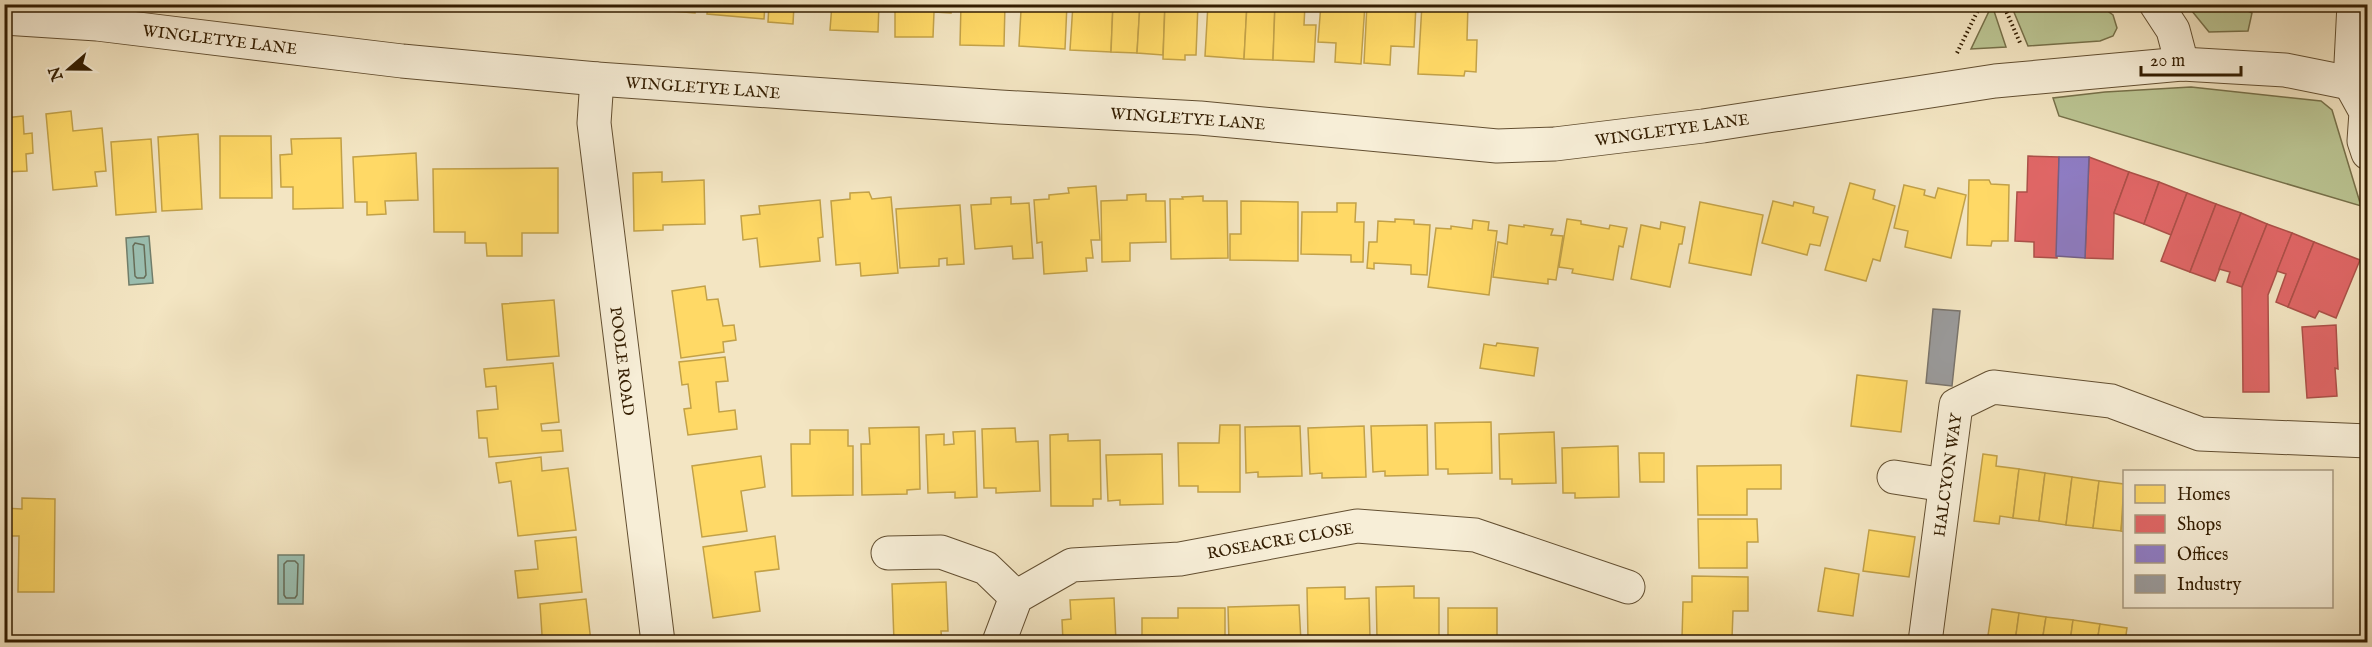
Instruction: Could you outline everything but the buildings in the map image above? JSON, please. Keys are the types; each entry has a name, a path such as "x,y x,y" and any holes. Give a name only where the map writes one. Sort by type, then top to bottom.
{"street":[{"path":"2156,4 2173,30 2182,64"},
{"path":"2354,4 2359,87 2366,112 2364,141 2367,153"},
{"name":"WINGLETYE LANE","path":"4,18 97,24 402,61 597,79 1200,118 1497,146 1555,144 1692,128 2035,76 2182,64 2285,70 2359,87"},
{"name":"POOLE ROAD","path":"597,79 594,123 658,642"},
{"name":"HALCYON WAY","path":"1925,642 1956,405 1993,387 2111,401 2200,434 2367,441"},
{"path":"1894,477 1945,485"},
{"name":"ROSEACRE CLOSE","path":"1017,597 1072,565 1180,558 1357,526 1475,535 1628,587"},
{"path":"888,553 941,552 986,568 1017,597 999,642"}],"path":[{"path":"1956,57 1981,4"},
{"path":"2003,4 2035,76"}],"green space":[{"path":"1992,5 2006,47 1971,49"},
{"path":"2011,5 2099,5 2113,15 2117,28 2113,36 2100,41 2028,46"},
{"path":"2187,5 2236,5 2252,13 2248,31 2209,32"},
{"path":"2191,87 2321,101 2332,110 2361,206 2059,116 2053,98 2105,92"}],"water":[{"path":"149,236 153,283 129,285 126,238"},
{"path":"278,555 304,555 303,604 278,604"}]}
